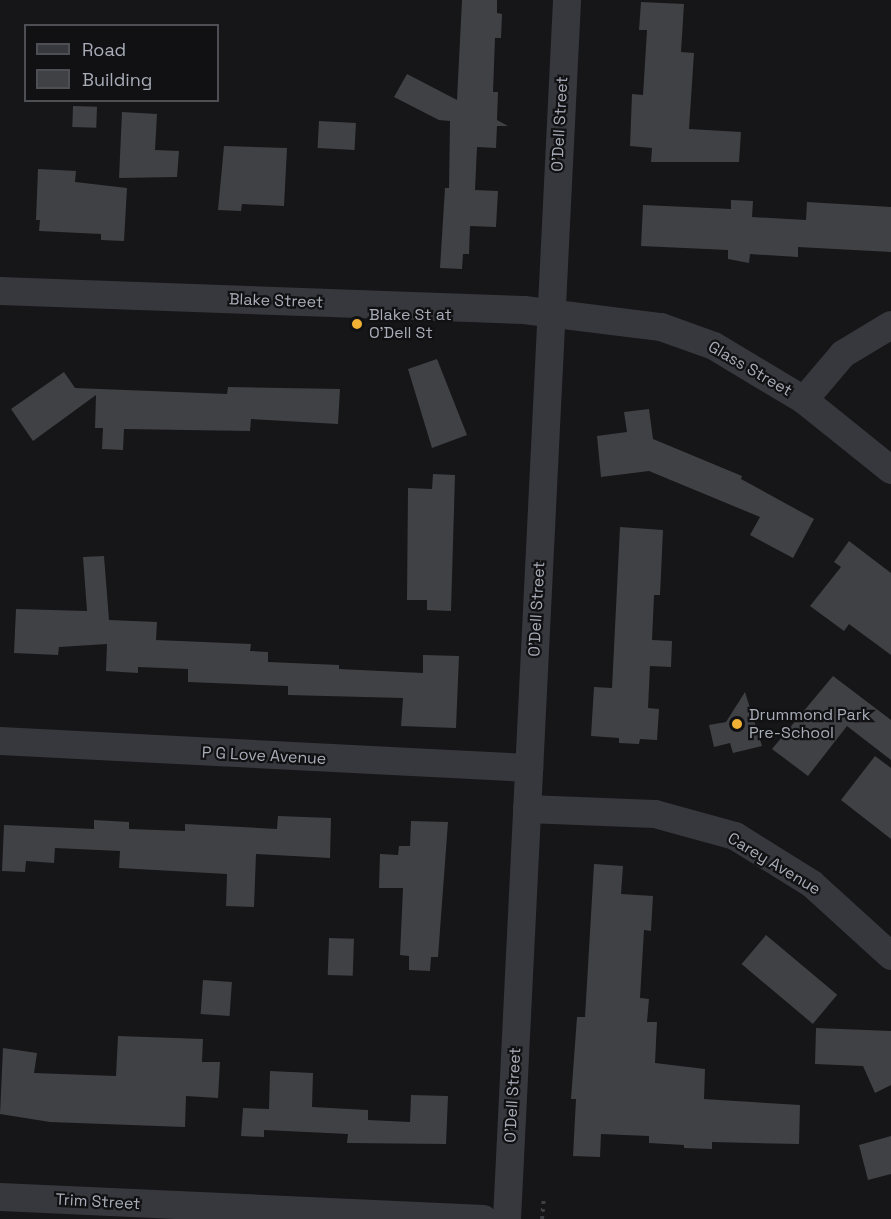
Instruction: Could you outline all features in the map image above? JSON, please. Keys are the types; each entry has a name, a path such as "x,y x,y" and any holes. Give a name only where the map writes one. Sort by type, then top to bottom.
{"street":[{"name":"O'Dell Street","path":"507,1219 567,0"},
{"name":"Blake Street","path":"0,291 551,313"},
{"name":"Glass Street","path":"551,313 661,327 714,346 804,400 891,470"},
{"path":"804,400 843,354 891,325"},
{"name":"P G Love Avenue","path":"0,741 529,768"},
{"name":"Carey Avenue","path":"527,809 655,814 735,836 812,884 891,956"},
{"name":"Trim Street","path":"0,1197 484,1219"}],"path":[{"path":"542,1219 544,1198"}],"building":[{"path":"462,0 497,0 497,13 502,14 501,38 495,38 493,92 498,92 497,120 508,126 497,126 496,148 477,147 475,190 498,191 496,227 470,226 469,254 463,254 462,269 440,268 445,188 449,188 450,121 439,120 394,97 407,74 457,100"},
{"path":"641,2 684,4 681,52 694,53 689,129 741,132 739,162 651,162 652,148 630,146 632,94 643,95 647,30 639,30"},
{"path":"73,106 97,107 96,128 72,127"},
{"path":"122,112 157,114 155,150 179,151 177,177 119,178"},
{"path":"319,121 356,123 355,150 318,148"},
{"path":"224,146 287,148 284,206 242,204 241,211 218,210"},
{"path":"38,169 76,171 75,182 127,188 124,241 101,240 101,234 39,231 40,220 36,220"},
{"path":"731,200 753,201 752,217 806,220 807,202 891,207 891,252 798,247 798,257 750,254 749,263 728,259 728,250 641,246 643,205 731,209"},
{"path":"437,359 467,435 432,448 408,369"},
{"path":"64,372 75,388 227,394 228,387 340,389 338,424 251,419 250,431 124,429 123,450 102,449 103,428 95,428 96,395 33,441 11,409"},
{"path":"649,409 653,439 742,476 741,479 814,519 793,558 750,535 760,517 649,471 601,477 597,436 627,432 624,412"},
{"path":"433,474 455,475 451,611 427,610 427,600 407,600 408,488 432,489"},
{"path":"620,527 663,530 660,595 654,595 652,640 672,641 671,667 650,666 648,708 659,709 657,740 640,739 639,744 619,743 619,738 591,736 594,687 612,688"},
{"path":"849,541 891,573 891,655 849,624 844,631 810,606 841,567 834,562"},
{"path":"104,556 109,620 157,622 156,640 251,644 250,651 268,652 268,662 339,665 339,669 423,673 423,655 459,656 456,728 401,726 403,698 288,695 288,686 188,682 188,669 138,667 138,673 106,671 107,644 59,647 58,655 14,653 16,609 87,611 83,557"},
{"path":"833,676 891,720 891,760 847,726 808,776 772,749"},
{"name":"Drummond Park Pre-School","path":"745,692 762,746 733,753 730,743 714,747 709,725 726,722"},
{"path":"875,756 891,768 891,839 841,800"},
{"path":"278,816 331,818 330,858 256,854 254,907 226,906 227,874 119,868 120,851 55,848 54,863 26,861 25,872 2,871 4,825 94,829 94,820 129,822 129,829 185,831 185,824 277,829"},
{"path":"411,821 448,822 438,957 431,957 430,971 409,970 409,956 400,955 403,888 379,888 380,854 398,855 399,846 410,846"},
{"path":"594,864 623,866 621,894 653,896 651,931 644,930 640,998 649,999 647,1022 657,1022 655,1063 705,1069 704,1099 800,1105 799,1144 712,1142 712,1149 684,1148 684,1145 649,1143 649,1136 601,1134 600,1157 573,1156 576,1099 571,1099 577,1017 585,1017"},
{"path":"766,935 837,995 813,1024 742,964"},
{"path":"329,938 354,939 353,976 328,975"},
{"path":"203,980 232,982 230,1016 201,1014"},
{"path":"816,1028 891,1031 891,1085 875,1093 863,1066 815,1064"},
{"path":"118,1036 203,1039 202,1062 220,1062 218,1098 186,1096 185,1127 50,1122 0,1114 3,1048 37,1053 34,1073 116,1076"},
{"path":"270,1071 313,1073 312,1107 368,1110 368,1120 410,1122 411,1095 448,1096 446,1144 347,1143 348,1134 264,1130 264,1137 241,1136 243,1108 269,1109"},
{"path":"891,1136 891,1174 868,1180 859,1145"}],"place":[{"name":"Blake St at O'Dell St","path":"357,324"},
{"name":"Drummond Park Pre-School","path":"737,724"}]}
